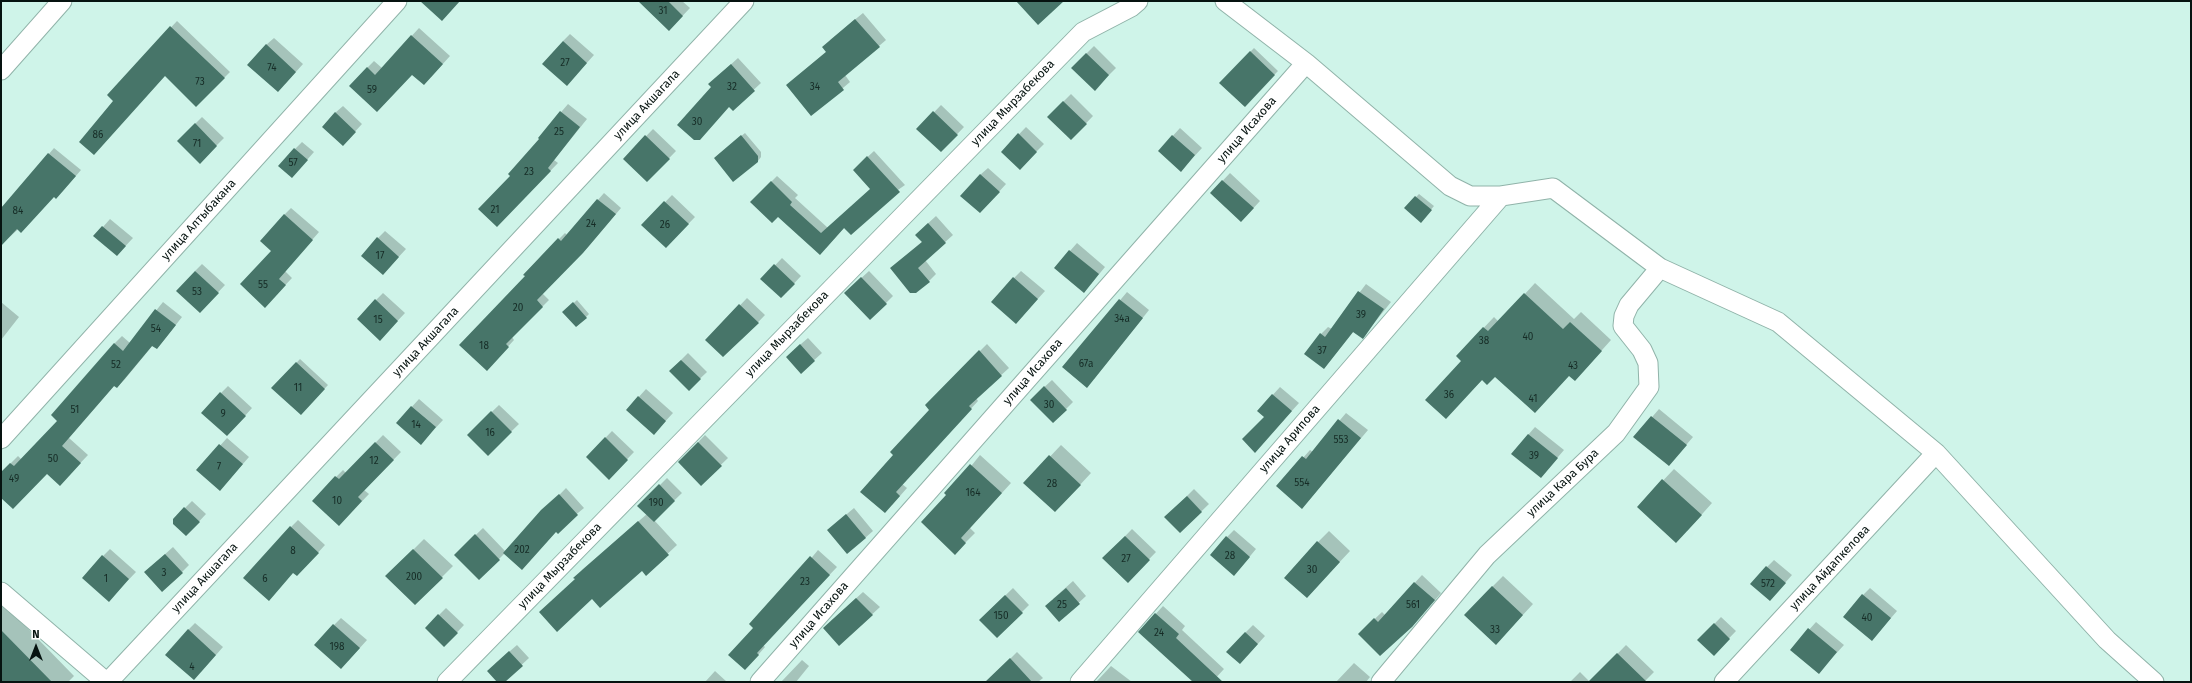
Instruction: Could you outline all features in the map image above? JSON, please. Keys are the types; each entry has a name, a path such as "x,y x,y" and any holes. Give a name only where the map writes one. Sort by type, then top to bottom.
{"street":[{"path":"1,70 62,1"},
{"name":"улица Алтыбакана","path":"1,439 397,1"},
{"name":"улица Акшагала","path":"107,682 744,1"},
{"name":"улица Мырзабекова","path":"447,682 1083,32 1131,7 1138,1"},
{"path":"1225,1 1306,63 1450,186 1470,196 1501,196 1554,188 1660,268 1778,322 1936,453 2107,640 2154,682"},
{"name":"улица Исахова","path":"760,682 1306,63"},
{"name":"улица Арипова","path":"1080,682 1501,196"},
{"name":"улица Кара Бура","path":"1381,682 1487,555 1616,433 1650,387 1648,363 1642,350 1623,326 1624,316 1629,305 1660,268"},
{"name":"улица Айдапкелова","path":"1724,682 1936,453"},
{"path":"1,592 107,682"}],"building":[{"path":"420,1 460,1 442,21"},
{"path":"638,1 668,1 683,16 669,31"},
{"path":"1016,1 1064,1 1038,25"},
{"path":"855,19 880,47 838,82 844,90 811,116 786,85 826,52 822,47"},
{"path":"170,26 225,78 196,107 165,76 94,155 79,142 113,101 107,95"},
{"path":"411,35 443,64 424,85 412,75 377,112 349,86 367,67 375,75"},
{"path":"563,41 587,63 567,86 542,64"},
{"path":"266,44 296,72 278,92 247,65"},
{"path":"1250,51 1275,75 1245,107 1219,83"},
{"path":"1086,53 1109,75 1095,91 1071,68"},
{"path":"731,64 755,91 733,111 729,107 700,140 694,140 677,125 711,87 708,84"},
{"path":"1063,101 1087,124 1071,140 1047,117"},
{"path":"560,111 580,127 548,168 551,171 497,227 478,209 510,176 508,174 539,139 538,138"},
{"path":"933,111 958,135 941,152 916,129"},
{"path":"335,112 356,132 343,146 322,127"},
{"path":"195,123 217,146 200,164 177,141"},
{"path":"1018,133 1037,152 1020,170 1001,152"},
{"path":"645,135 670,159 647,182 623,159"},
{"path":"741,135 758,156 758,162 733,182 714,158"},
{"path":"1172,135 1195,155 1181,172 1158,151"},
{"path":"294,148 308,160 292,178 278,166"},
{"path":"48,153 76,176 56,199 54,197 21,233 17,229 1,246 1,208"},
{"path":"867,156 900,192 851,235 844,228 820,255 778,217 772,223 750,202 771,181 792,202 790,205 821,233 870,189 853,170"},
{"path":"980,174 1000,192 980,213 960,196"},
{"path":"1222,180 1254,208 1241,222 1210,193"},
{"path":"1415,196 1432,210 1421,223 1404,208"},
{"path":"597,199 616,214 583,253 537,300 543,307 506,344 509,347 487,371 459,345 525,276 523,275 558,238 561,241"},
{"path":"664,201 689,224 666,248 641,225"},
{"path":"284,214 313,240 279,279 286,285 265,308 240,284 271,251 260,241"},
{"path":"928,223 946,243 918,268 930,282 916,293 910,293 890,268 922,242 915,235"},
{"path":"102,226 126,246 117,256 93,236"},
{"path":"377,237 399,257 383,275 361,256"},
{"path":"1069,250 1099,274 1084,293 1054,268"},
{"path":"774,264 795,284 781,298 760,279"},
{"path":"195,271 219,293 200,313 176,291"},
{"path":"861,277 887,304 870,320 844,293"},
{"path":"1013,277 1038,299 1016,324 991,302"},
{"path":"1358,291 1384,309 1363,339 1353,332 1324,369 1304,354 1320,333 1325,337"},
{"path":"1524,293 1563,329 1570,322 1602,351 1575,381 1569,376 1535,413 1495,377 1487,385 1482,380 1446,419 1425,400 1461,361 1456,356 1483,327 1488,331"},
{"path":"375,299 398,321 380,341 357,319"},
{"path":"1119,299 1143,318 1087,388 1062,367"},
{"path":"573,302 587,318 576,327 562,312"},
{"path":"739,304 759,323 723,357 705,340"},
{"path":"155,309 176,325 157,349 152,346 117,388 114,386 62,446 81,463 60,486 47,474 13,509 1,498 1,472 10,463 14,466 57,421 51,415 114,343 123,351"},
{"path":"800,344 815,361 801,374 786,357"},
{"path":"979,350 1002,376 969,406 972,409 896,492 900,496 885,513 860,492 893,455 890,452 929,410 925,405"},
{"path":"681,360 701,379 689,391 669,371"},
{"path":"296,362 325,389 301,415 271,388"},
{"path":"1044,386 1067,410 1053,423 1030,400"},
{"path":"220,392 246,416 227,436 201,413"},
{"path":"1272,394 1292,411 1255,453 1242,439 1264,417 1257,411"},
{"path":"638,396 666,421 654,435 626,410"},
{"path":"411,406 436,427 421,445 396,423"},
{"path":"491,411 512,432 488,456 467,435"},
{"path":"1651,416 1687,445 1669,466 1633,437"},
{"path":"1338,419 1361,438 1302,509 1276,486 1302,456 1306,459"},
{"path":"1528,434 1558,458 1541,478 1511,454"},
{"path":"605,437 628,460 609,480 586,457"},
{"path":"375,442 394,460 358,497 362,501 339,526 312,501 335,476 339,479"},
{"path":"698,442 722,466 701,486 678,462"},
{"path":"219,444 243,464 220,491 196,470"},
{"path":"1049,455 1081,485 1055,512 1023,483"},
{"path":"970,464 1002,493 961,538 966,543 955,555 921,522 946,495 944,493"},
{"path":"1662,479 1702,515 1676,543 1637,507"},
{"path":"659,484 675,501 654,522 637,506"},
{"path":"559,494 578,515 558,534 556,532 522,570 503,553 541,510"},
{"path":"1187,496 1202,512 1180,533 1164,517"},
{"path":"184,507 200,522 186,536 173,524 173,519"},
{"path":"846,514 866,538 847,554 827,530"},
{"path":"638,521 669,555 646,576 642,571 600,608 592,599 557,632 539,612 575,579 573,578"},
{"path":"290,526 319,553 297,576 293,573 269,601 243,578"},
{"path":"475,534 500,560 479,580 454,555"},
{"path":"1125,536 1150,560 1128,583 1102,558"},
{"path":"1226,536 1250,557 1234,576 1210,555"},
{"path":"1317,541 1340,562 1307,598 1284,578"},
{"path":"413,549 443,578 415,605 385,576"},
{"path":"165,554 183,573 162,592 144,572"},
{"path":"102,555 129,579 109,602 82,578"},
{"path":"810,556 830,575 757,653 759,655 745,670 728,655 753,628 749,624"},
{"path":"1766,566 1786,583 1770,601 1750,584"},
{"path":"1414,582 1435,600 1412,627 1380,656 1358,634 1374,618 1378,622"},
{"path":"1492,586 1523,615 1496,645 1464,615"},
{"path":"1066,588 1080,604 1059,622 1045,606"},
{"path":"1862,594 1891,618 1872,641 1843,617"},
{"path":"1005,595 1023,613 997,638 979,620"},
{"path":"856,598 873,615 839,646 823,628"},
{"path":"1155,613 1179,634 1176,638 1223,682 1193,682 1138,632"},
{"path":"438,614 458,633 444,647 425,628"},
{"path":"1714,623 1730,639 1714,656 1697,640"},
{"path":"333,624 360,648 341,669 314,645"},
{"path":"1808,628 1837,652 1819,674 1790,650"},
{"path":"188,629 216,655 194,680 165,655"},
{"path":"1,630 52,682 1,682"},
{"path":"1245,632 1258,644 1240,664 1226,652"},
{"path":"509,651 523,666 505,682 497,682 487,671"},
{"path":"1617,653 1647,682 1588,682"},
{"path":"1010,658 1032,682 985,682"}]}
